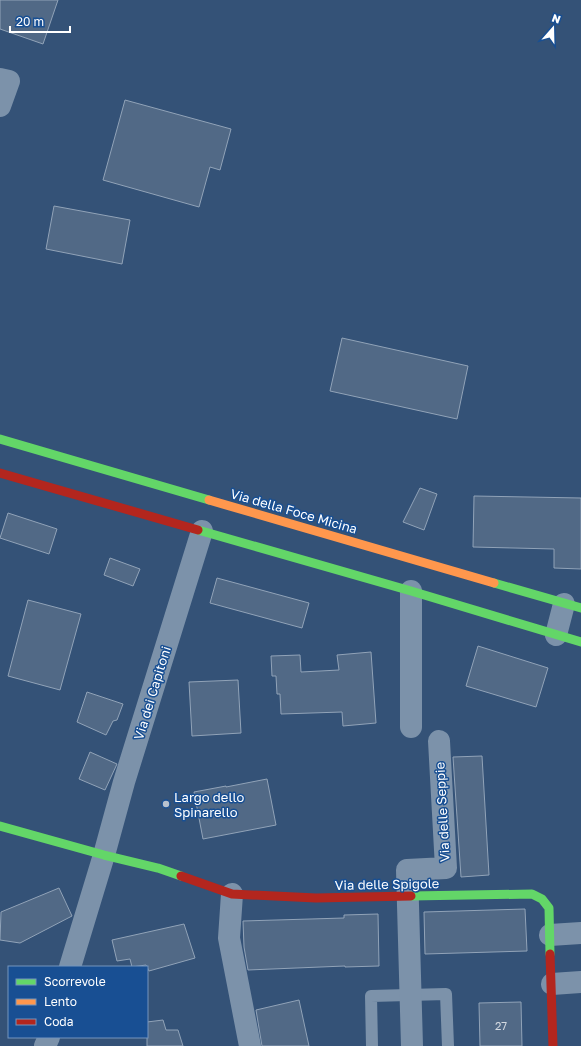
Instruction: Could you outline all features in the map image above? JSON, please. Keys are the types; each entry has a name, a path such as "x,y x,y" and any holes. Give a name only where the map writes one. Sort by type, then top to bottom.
{"street":[{"path":"0,79 9,81 0,106"},
{"name":"Via della Foce Micina","path":"0,439 573,606"},
{"path":"0,473 411,591 581,642"},
{"name":"Via dei Capitoni","path":"70,966 104,855 124,782 202,531"},
{"path":"411,591 411,727"},
{"path":"556,635 573,606"},
{"name":"Via delle Seppie","path":"407,896 407,870 446,868 439,741"},
{"path":"0,826 104,855 158,868 232,894 229,938 250,1046"},
{"name":"Via delle Spigole","path":"232,894 316,898 532,894 542,899 549,908 550,935"},
{"path":"407,896 412,1046"},
{"path":"553,1046 550,935 581,933"},
{"path":"552,984 581,982"}],"lane":[{"path":"372,1046 371,996 446,994 448,1046"}],"building":[{"path":"0,0 58,0 43,44 0,29"},
{"path":"125,100 231,129 220,170 210,167 199,207 103,180"},
{"path":"54,206 130,220 122,264 46,249"},
{"path":"342,338 468,366 457,419 330,391"},
{"path":"420,488 437,494 424,530 403,522"},
{"path":"474,496 581,498 581,569 554,568 554,549 473,547"},
{"path":"8,513 57,529 49,554 0,538"},
{"path":"110,558 140,569 133,586 104,575"},
{"path":"217,578 309,603 302,628 210,603"},
{"path":"28,600 81,614 60,690 8,676"},
{"path":"478,646 548,668 536,707 466,686"},
{"path":"371,652 376,723 343,726 342,712 281,714 280,694 277,694 276,676 272,676 271,656 300,655 301,672 339,670 337,655"},
{"path":"238,680 241,733 192,736 189,682"},
{"path":"87,692 123,704 117,720 113,721 106,735 77,722"},
{"path":"90,752 117,764 105,790 79,779"},
{"path":"482,756 489,875 461,877 453,757"},
{"path":"267,779 276,825 203,839 194,792"},
{"path":"59,888 72,916 20,943 0,940 1,912"},
{"path":"525,909 527,951 425,954 424,912"},
{"path":"378,914 379,966 248,970 244,947 243,921 344,918 344,915"},
{"path":"184,924 195,958 149,971 148,966 146,965 132,966 130,959 117,961 112,940"},
{"path":"299,1000 309,1046 262,1046 256,1010"},
{"path":"521,1002 522,1046 480,1046 479,1003"},
{"path":"163,1020 166,1030 178,1030 183,1046 147,1046 148,1022"}],"traffic: fast":[{"path":"0,439 209,500"},
{"path":"198,530 411,591 581,642"},
{"path":"494,583 581,608"},
{"path":"0,826 104,855 158,868 181,876"},
{"path":"411,896 532,894 542,899 549,908 550,954"}],"traffic: slow":[{"path":"209,500 494,583"}],"traffic: jam":[{"path":"0,473 198,530"},
{"path":"181,876 232,894 316,898 411,896"},
{"path":"550,954 553,1046"}],"place":[{"name":"Largo dello Spinarello","path":"166,804"}]}
